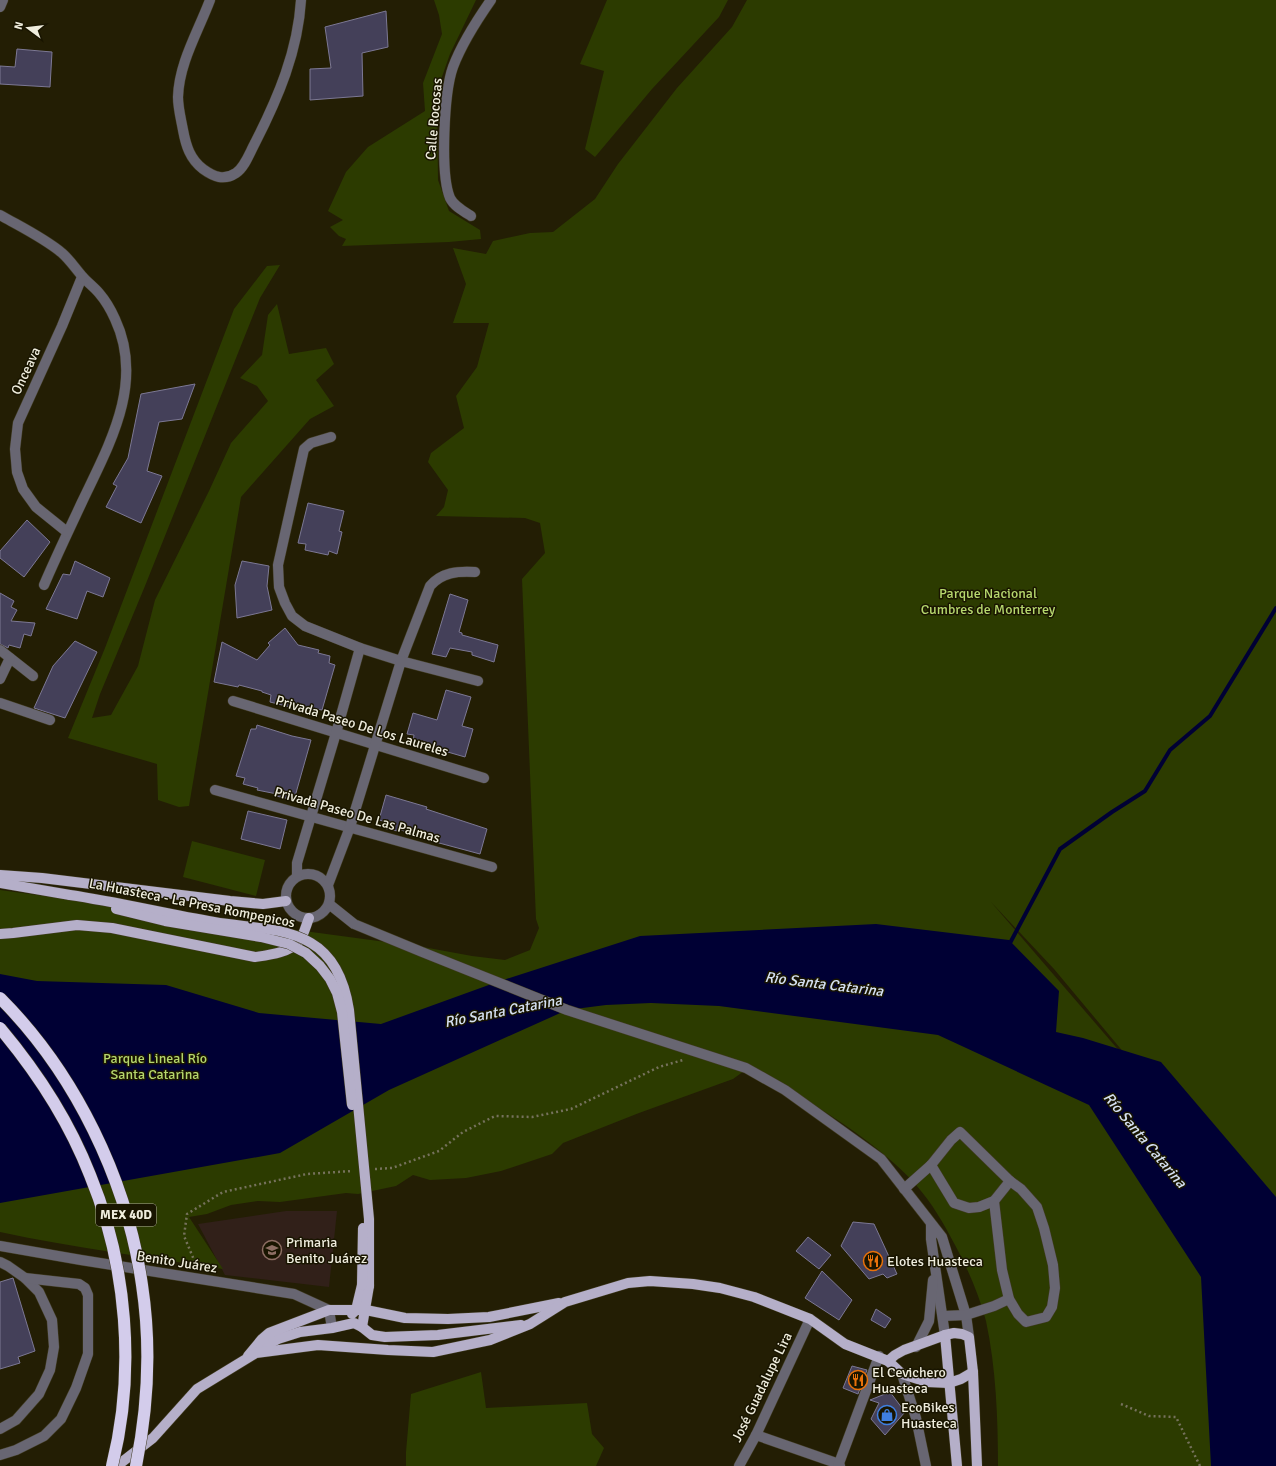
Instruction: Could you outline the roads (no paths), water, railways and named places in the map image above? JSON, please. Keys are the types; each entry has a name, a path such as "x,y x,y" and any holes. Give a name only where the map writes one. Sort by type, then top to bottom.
{"highway":[{"name":"MEX 40D","path":"0,998 19,1017 32,1033 61,1075 85,1114 113,1176 124,1208 142,1284 147,1347 144,1414 136,1466"},
{"name":"MEX 40D","path":"0,1028 38,1078 60,1112 90,1174 106,1220 119,1282 125,1329 122,1413 114,1466"}],"main road":[{"path":"0,875 42,878 263,904 286,901"},
{"name":"La Huasteca - La Presa Rompepicos","path":"0,882 70,897"},
{"name":"La Huasteca - La Presa Rompepicos","path":"0,889 116,902 215,923 291,933 312,944 328,958 339,974 346,991 349,1010 369,1218 365,1285 361,1310 362,1327"},
{"path":"0,934 77,925 112,928 255,957 268,956 290,948 299,941 309,918"},
{"path":"251,1356 262,1339 269,1333 329,1310 361,1310 405,1318 448,1319 490,1317 565,1302 628,1283 673,1281 720,1288 754,1297 810,1319 845,1344 879,1356 888,1361 902,1374 927,1382 949,1384 961,1380 973,1372"},
{"path":"251,1356 318,1345 433,1352 490,1340 530,1324 565,1302"},
{"path":"343,1325 361,1310"},
{"path":"114,1466 122,1462 153,1438 197,1389 251,1356 261,1348 278,1339 300,1332 332,1328 354,1323 372,1335 385,1337 438,1335 530,1324"},
{"path":"888,1361 904,1350 916,1347 946,1335 958,1333 969,1337 973,1372 977,1466"},
{"path":"946,1335 957,1466"}],"street":[{"path":"0,7 3,0"},
{"path":"210,0 202,22 185,59 179,81 178,98 189,153 197,165 212,176 219,178 227,177 237,172 242,166 277,99 300,23 301,0"},
{"name":"Calle Rocosas","path":"471,216 458,208 451,198 447,185 444,166 447,95 453,67 468,36 491,0"},
{"path":"0,215 62,253 73,264 82,277 100,294 115,318 121,335 125,354 126,390 118,422 108,449 44,585"},
{"name":"Onceava","path":"68,532 36,507 23,489 18,472 15,448 18,423 62,326 82,277"},
{"path":"331,437 311,443 304,449 278,566 279,586 285,604 292,616 305,626 360,648 401,661 478,681"},
{"path":"328,885 350,827 401,661 430,586 435,580 446,574 460,571 475,572"},
{"path":"297,876 297,863 360,648"},
{"path":"0,650 33,676"},
{"path":"0,679 10,658"},
{"name":"Privada Paseo De Los Laureles","path":"233,701 484,778"},
{"path":"0,703 50,720"},
{"name":"Privada Paseo De Las Palmas","path":"215,790 492,867"},
{"path":"311,873 318,875 328,885 330,891 329,904 321,914 309,918 301,917 294,914 289,908 286,901 288,886 297,876 311,873"},
{"path":"329,904 354,924 567,1010 746,1068 784,1090 881,1159 931,1225 942,1237 966,1315 969,1337"},
{"path":"904,1189 931,1165 950,1140 960,1132 1010,1182 1021,1189 1037,1207 1053,1265 1055,1288 1052,1307 1046,1317 1026,1322 1018,1314 1009,1299 1002,1270 994,1201"},
{"path":"931,1165 954,1203 969,1208 979,1207 994,1201 1010,1182"},
{"path":"931,1225 931,1240 946,1335"},
{"name":"Benito Juárez","path":"0,1246 294,1294 329,1310"},
{"path":"916,1347 929,1321 935,1258"},
{"path":"0,1262 25,1278 39,1292 52,1320 54,1346 50,1370 39,1394 16,1420 0,1429"},
{"path":"0,1455 16,1450 44,1436 61,1419 76,1388 88,1354 88,1295 85,1288 79,1284 25,1278"},
{"path":"943,1316 966,1315 994,1306 1009,1299"},
{"path":"329,1310 332,1328"},
{"name":"José Guadalupe Lira","path":"739,1466 756,1435 810,1319"},
{"path":"756,1435 839,1465 879,1356"},
{"path":"902,1374 916,1418 926,1466"}],"water":[{"name":"Río Santa Catarina","path":"876,924 1009,940 1059,991 1056,1032 1083,1038 1161,1062 1276,1197 1276,1466 1211,1466 1201,1277 1089,1105 938,1035 719,1006 651,1003 606,1005 567,1010 389,1090 280,1153 0,1203 0,974 37,981 166,985 259,1013 381,1024 497,982 640,936"}],"waterway":[{"path":"1009,945 1060,849 1112,812 1145,791 1170,750 1210,716 1276,608"}],"place":[{"name":"Primaria Benito Juárez","path":"272,1250"},
{"name":"Elotes Huasteca","path":"873,1261"},
{"name":"El Cevichero Huasteca","path":"858,1380"},
{"name":"EcoBikes Huasteca","path":"887,1415"}],"park label":[{"name":"Parque Nacional Cumbres de Monterrey","path":"988,602"},
{"name":"Parque Lineal Río Santa Catarina","path":"155,1066"}]}
